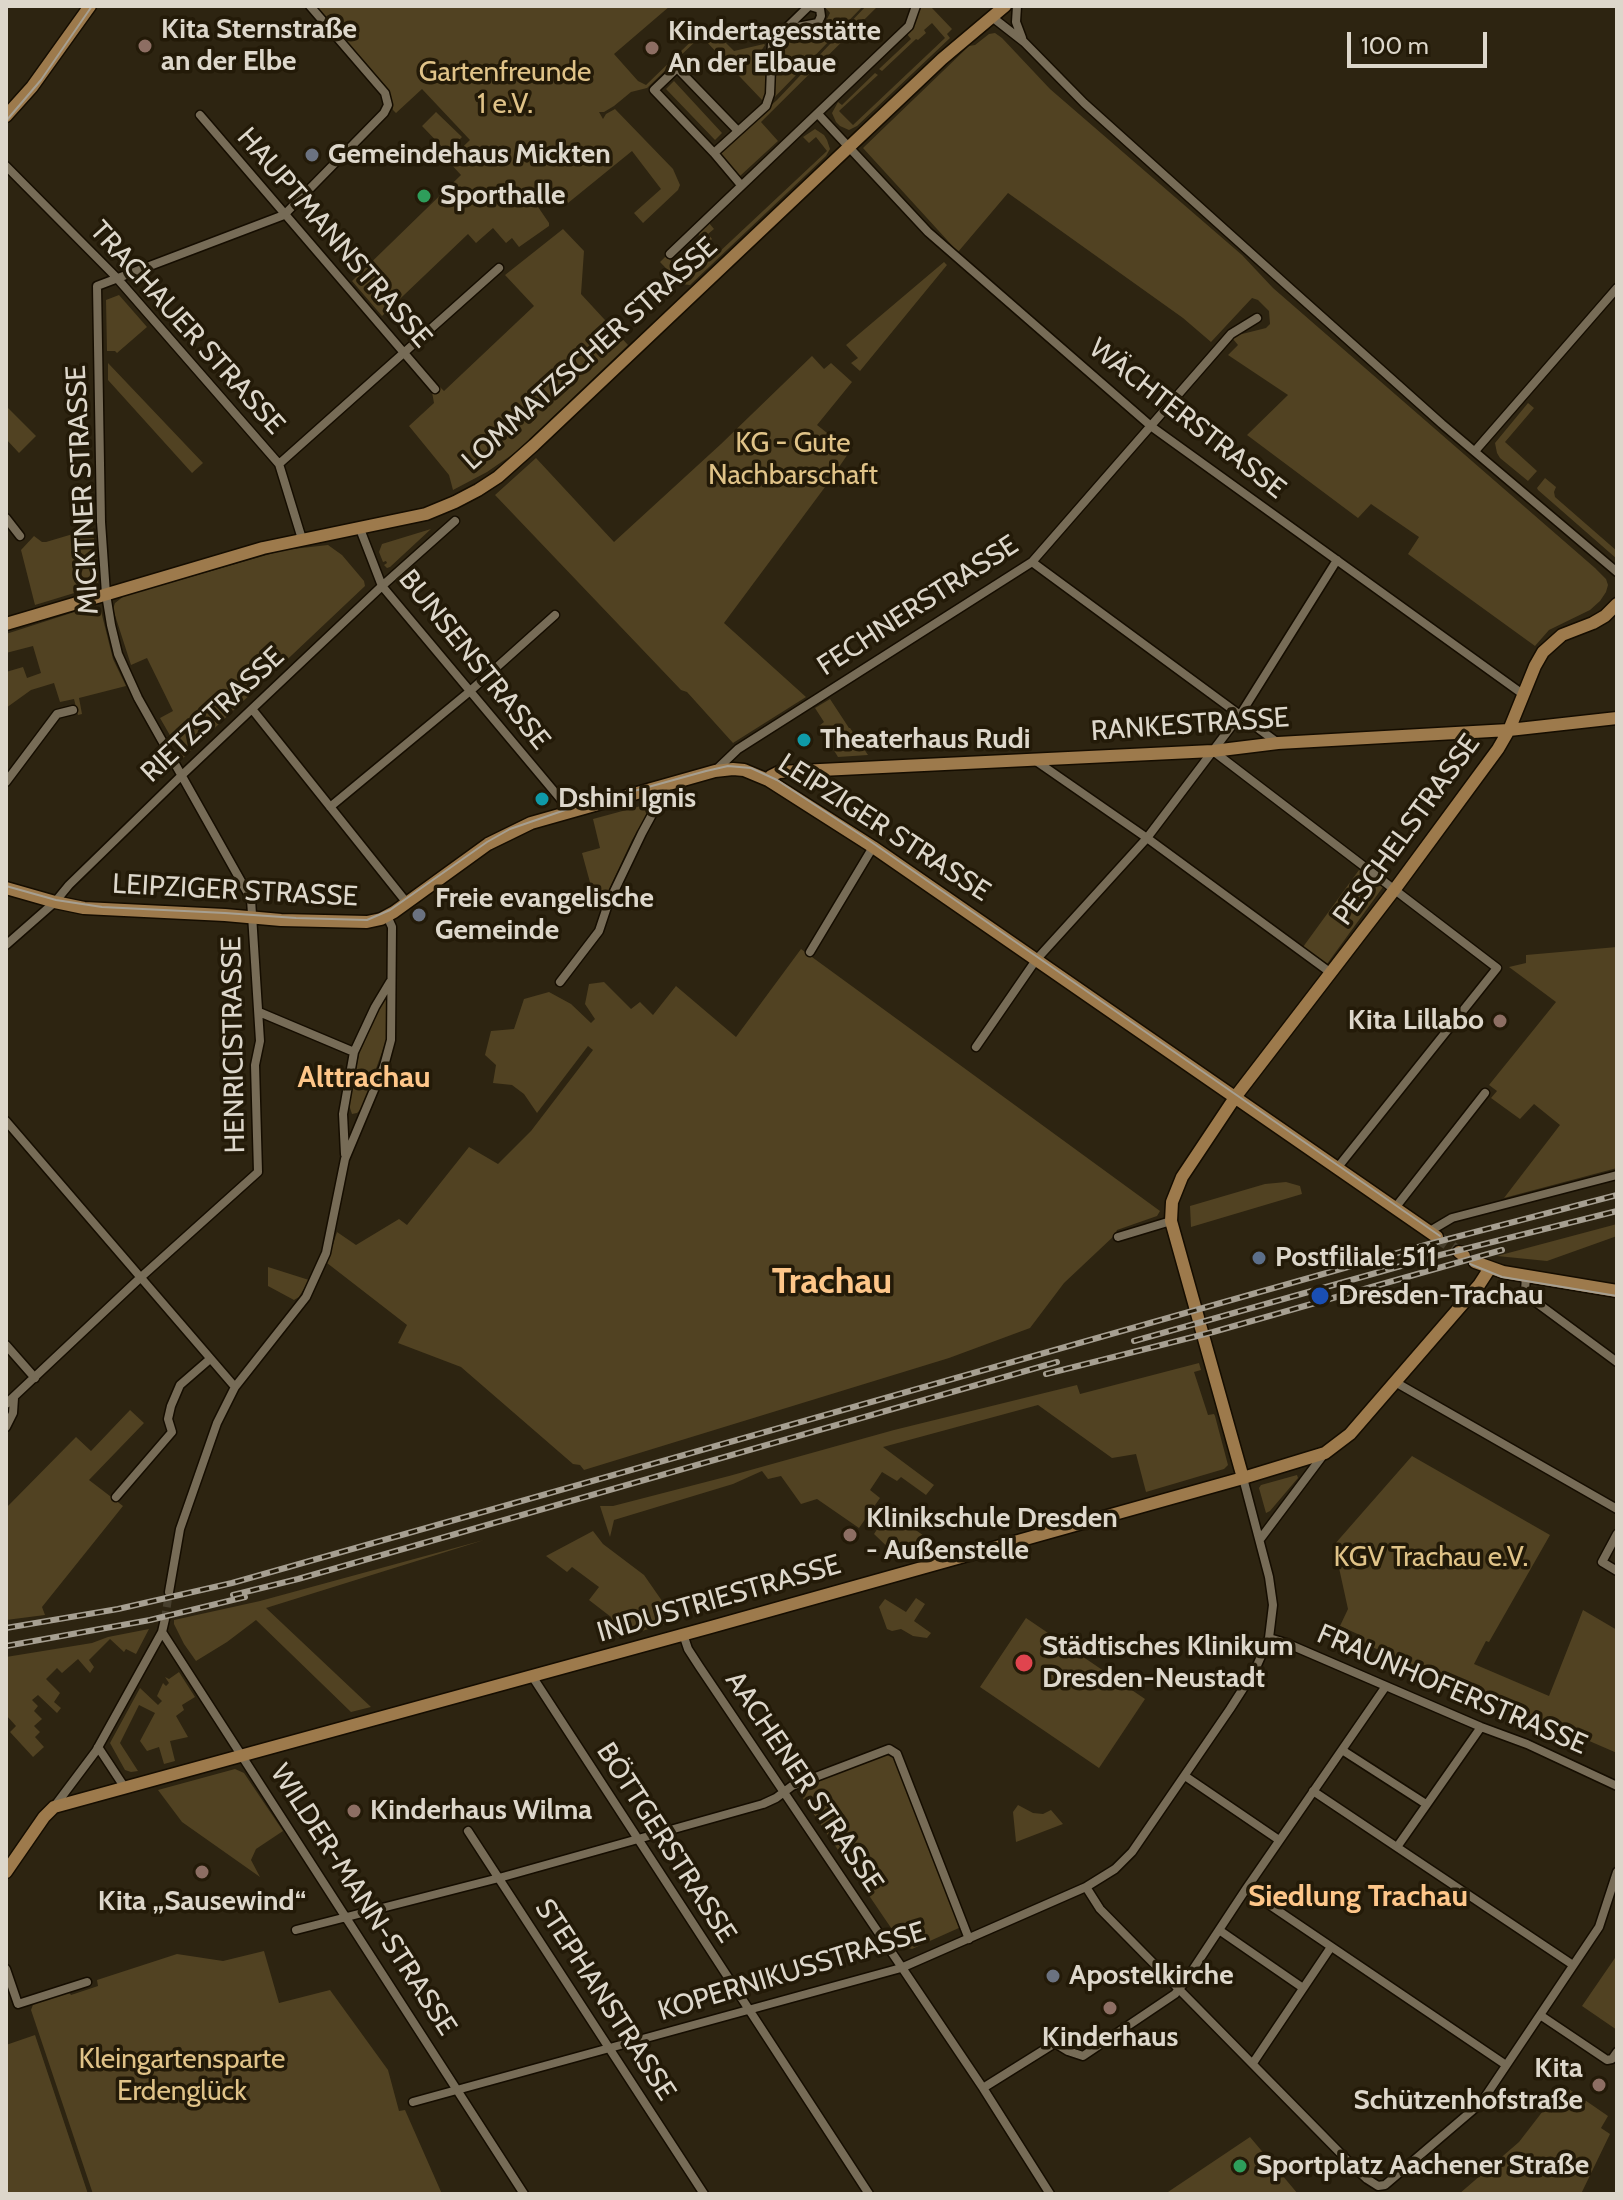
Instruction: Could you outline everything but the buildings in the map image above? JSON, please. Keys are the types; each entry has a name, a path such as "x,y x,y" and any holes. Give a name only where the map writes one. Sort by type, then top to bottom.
{"street":[{"path":"6,116 32,87 90,6"},
{"path":"116,277 284,215 384,113 388,105 385,93 310,6"},
{"path":"714,153 766,106 770,94 772,42 810,6 820,9 818,23 786,29"},
{"name":"LOMMATZSCHER STRASSE","path":"670,254 909,26 916,6"},
{"name":"LOMMATZSCHER STRASSE","path":"6,624 302,539 426,514 455,502 498,477 953,48 1005,6"},
{"path":"1017,6 1016,22 1024,42"},
{"path":"992,17 1024,42 1084,103 1191,199 1475,451 1617,572"},
{"path":"738,131 677,68 654,90 741,185"},
{"path":"818,114 848,148"},
{"name":"HAUPTMANNSTRASSE","path":"200,115 435,389"},
{"name":"WÄCHTERSTRASSE","path":"848,148 928,232 1152,427 1524,695"},
{"name":"TRACHAUER STRASSE","path":"6,166 116,277 279,464 302,539"},
{"path":"279,464 499,268"},
{"name":"MICKTNER STRASSE","path":"116,277 97,286 99,455 106,594 111,625 118,654 138,698 251,899 254,918"},
{"path":"1475,451 1617,288"},
{"name":"FECHNERSTRASSE","path":"715,771 738,749 1032,562 1231,334 1257,318"},
{"path":"6,518 20,536"},
{"name":"RIETZSTRASSE","path":"6,945 55,902 181,776 382,586 455,521"},
{"name":"BUNSENSTRASSE","path":"360,529 382,586 563,802 566,812"},
{"path":"976,1047 1037,959 1147,838 1240,715 1337,560"},
{"path":"1032,562 1278,743"},
{"name":"PESCHELSTRASSE","path":"1171,1221 1172,1202 1182,1177 1236,1096 1485,767 1509,730 1535,666 1551,643 1605,616 1617,604"},
{"path":"330,807 469,692 555,615"},
{"path":"252,709 407,903"},
{"path":"6,782 57,714 73,710"},
{"name":"RANKESTRASSE","path":"768,780 779,772 1213,751 1278,743 1509,730 1617,718"},
{"path":"1213,751 1497,968 1338,1167"},
{"path":"1032,758 1331,973"},
{"name":"LEIPZIGER STRASSE","path":"6,888 55,902 103,909 353,923 373,921 387,916 488,844 512,831 566,812 715,771 744,770 768,780 873,847 1434,1234"},
{"path":"560,982 599,931 608,904 661,798 664,785"},
{"path":"810,952 873,847"},
{"path":"169,1592 180,1529 217,1423 235,1387 306,1297 326,1253 345,1159 384,1066 391,1040 392,927 387,916"},
{"name":"HENRICISTRASSE","path":"140,1278 258,1172 255,1065 260,1041 254,918"},
{"path":"345,1159 343,1114 354,1052 392,979"},
{"path":"259,1012 354,1052"},
{"path":"1395,1208 1485,1093"},
{"path":"6,1121 235,1387"},
{"path":"1434,1234 1452,1218 1617,1175"},
{"path":"1118,1237 1171,1221 1243,1478"},
{"path":"1466,1257 1490,1268 1617,1291"},
{"name":"INDUSTRIESTRASSE","path":"1261,1538 1325,1453 1350,1434 1479,1285 1490,1268"},
{"path":"1526,1276 1525,1291 1529,1297 1617,1362"},
{"path":"6,1404 140,1278"},
{"path":"6,1345 35,1378"},
{"path":"116,1497 172,1432 168,1419 180,1385 210,1359"},
{"path":"1395,1382 1617,1509"},
{"path":"6,1427 13,1413 14,1397"},
{"name":"INDUSTRIESTRASSE","path":"54,1807 1325,1453"},
{"name":"KOPERNIKUSSTRASSE","path":"413,2102 901,1968 1086,1887 1115,1869 1132,1852 1185,1776 1255,1670 1269,1638 1273,1605 1261,1538 1243,1478"},
{"path":"1617,1534 1602,1562 1617,1571"},
{"path":"6,1872 98,1747 162,1632 165,1619"},
{"name":"WILDER-MANN-STRASSE","path":"162,1632 524,2194"},
{"name":"AACHENER STRASSE","path":"683,1634 693,1658 983,2088 1050,2194"},
{"name":"FRAUNHOFERSTRASSE","path":"1269,1638 1527,1744 1617,1786"},
{"name":"BÖTTGERSTRASSE","path":"532,1676 869,2194"},
{"path":"983,2088 1055,2043 1083,2056 1180,1988 1386,1686"},
{"path":"1397,1847 1481,1727"},
{"path":"98,1747 125,1788"},
{"path":"296,1930 499,1878 763,1804 792,1786 889,1749 897,1754 969,1939"},
{"path":"1342,1750 1426,1804"},
{"path":"1185,1776 1279,1840"},
{"path":"1313,1791 1573,1965"},
{"name":"STEPHANSTRASSE","path":"468,1831 704,2194"},
{"path":"1086,1887 1100,1909 1350,2163 1378,2186 1385,2185 1481,2103 1599,1927 1617,1872"},
{"path":"1246,1889 1506,2065"},
{"path":"1219,1930 1303,1988"},
{"path":"1253,2063 1331,1947"},
{"path":"6,1969 18,2004 87,1982"},
{"path":"1540,2015 1607,2060 1617,2052"}],"green space":[{"name":"Gartenfreunde 1 e.V.","path":"315,6 670,6 614,54 638,81 646,85 708,25 734,51 765,45 757,57 762,62 768,58 767,93 763,101 701,36 647,88 631,92 614,106 599,112 603,119 615,109 673,169 680,185 643,223 634,213 661,189 632,151 568,203 556,188 536,204 549,226 519,247 512,238 506,243 493,228 476,243 468,234 382,316 352,281 461,175 448,161 470,140 422,89 396,113 389,90"},
{"path":"824,6 863,6 768,104 774,93 778,43 791,30 824,25 830,13"},
{"path":"866,6 877,7 761,122 778,141 740,176 721,156 721,150 777,100"},
{"path":"919,7 932,8 952,29 947,34 950,38 857,126 849,130 840,126 832,113 838,102 842,105 875,73 878,75 839,111 853,125 945,38 932,23 918,40 882,71 879,69 911,39 907,34 917,19"},
{"path":"995,33 1050,89 1242,255 1273,288 1595,568 1608,585 1600,601 1590,610 1549,630 1535,646 1408,554 1419,537 1371,504 1358,518 1247,435 1288,395 1228,355 1238,345 1233,339 1238,335 1266,328 1270,324 1269,311 1258,300 1252,298 1211,342 1183,318 1008,193 958,252 863,148 969,46"},
{"path":"674,81 722,133 715,140 666,89"},
{"path":"436,112 462,137 447,152 422,126"},
{"path":"815,129 827,140 830,149 826,156 690,285 681,284 660,262 666,256 686,276 704,259 704,240 698,239 700,231 709,223 714,229 708,234 712,239 706,245 716,255 827,151 816,137 809,143 803,137"},
{"path":"563,229 584,251 581,294 628,345 516,452 453,490 449,475 409,426 434,403 432,392 435,389 439,386 444,391 534,306 505,275"},
{"name":"KG - Gute Nachbarschaft","path":"944,262 947,265 860,371 851,363 858,358 846,345"},
{"path":"119,295 147,327 117,353 107,351 106,300"},
{"path":"812,356 824,369 831,363 852,382 817,425 850,451 724,623 806,697 733,743 495,495 536,458 614,542"},
{"path":"108,363 203,463 192,473 108,380"},
{"path":"1528,403 1534,408 1505,442 1537,471 1528,481 1500,458 1495,443"},
{"path":"6,406 36,436 19,453 6,439"},
{"path":"1545,478 1556,487 1555,497 1617,551 1617,559 1538,490"},
{"path":"93,528 98,582 94,587 35,605 21,550 34,536 46,542"},
{"path":"431,529 390,567 384,565 387,563 383,562 379,552 382,544"},
{"path":"328,545 342,555 365,586 183,758 160,718 173,711 147,658 131,665 113,609 115,603 124,596 284,550"},
{"path":"93,606 101,611 113,659 126,686 79,698 82,714 78,715 74,699 60,702 54,683 31,690 6,708 6,672 23,667 27,678 41,673 33,646 6,653 6,634"},
{"path":"830,699 868,755 838,757 819,726 824,722 815,708"},
{"path":"652,803 600,909 597,908 582,853 600,848 593,819"},
{"path":"1359,870 1383,887 1327,964 1303,947"},
{"path":"1617,947 1617,1168 1504,1198 1560,1125 1534,1104 1520,1119 1491,1098 1497,1091 1489,1085 1556,1002 1509,967 1526,963 1526,955"},
{"path":"801,949 1160,1211 1157,1216 1117,1230 1064,1283 1030,1328 949,1358 584,1470 580,1465 573,1464 461,1367 398,1343 407,1325 327,1263 337,1232 356,1245 399,1219 407,1225 469,1147 498,1164 531,1131 593,1050 588,1046 537,1113 524,1094 512,1085 493,1083 496,1065 485,1055 491,1031 514,1029 524,999 549,992 571,1004 591,1023 595,1019 585,1004 589,984 604,982 631,1009 640,1002 653,1015 676,986 736,1037"},
{"path":"386,998 387,1038 362,1108 352,1114 349,1105 359,1054 382,1000"},
{"path":"1286,1182 1300,1186 1302,1194 1191,1227 1190,1206 1265,1184"},
{"path":"1617,1224 1617,1236 1547,1261 1497,1256"},
{"path":"268,1267 309,1280 299,1297 294,1300 268,1286"},
{"path":"1199,1363 1201,1370 1194,1372 1208,1415 1215,1416 1228,1465 1224,1469 1146,1492 1136,1454 1112,1458 1038,1405 883,1447 934,1485 926,1495 901,1477 897,1481 882,1472 870,1490 880,1498 859,1528 817,1499 801,1504 781,1476 768,1479 762,1471 733,1484 614,1520 610,1537 600,1506 613,1506 894,1430 1077,1385 1080,1394"},
{"path":"130,1410 144,1423 89,1480 123,1506 42,1607 45,1615 6,1620 6,1508 76,1437 91,1451"},
{"name":"KGV Trachau e.V.","path":"1412,1456 1550,1535 1474,1664 1549,1696 1583,1610 1617,1630 1617,1753 1365,1644 1362,1636 1340,1626 1348,1609 1334,1545"},
{"path":"1297,1475 1298,1478 1266,1513 1259,1488 1261,1485"},
{"path":"889,1511 941,1548 901,1560 874,1534"},
{"path":"593,1531 603,1544 644,1575 676,1621 618,1638 611,1617 589,1600 599,1587 572,1567 567,1572 546,1556"},
{"path":"484,1540 266,1608 371,1707 351,1712 256,1620 196,1661 174,1624 174,1620 260,1601"},
{"path":"916,1598 925,1604 914,1621 931,1633 927,1638 913,1636 901,1629 887,1629 879,1607 885,1599 906,1612"},
{"path":"1026,1618 1145,1699 1099,1768 980,1687"},
{"path":"149,1629 136,1654 126,1649 124,1652 110,1639 89,1660 94,1667 90,1673 78,1659 62,1673 57,1668 46,1679 60,1693 54,1702 61,1708 57,1713 38,1695 32,1700 38,1706 34,1711 42,1719 34,1726 40,1732 35,1737 44,1747 33,1757 10,1732 16,1726 6,1715 6,1657 92,1643"},
{"path":"179,1672 195,1697 182,1705 184,1710 176,1716 188,1737 170,1741 175,1761 164,1764 159,1747 147,1751 140,1741 155,1713 139,1705 120,1743 138,1771 125,1770 110,1743 140,1688 158,1705 162,1701 157,1696 163,1683 166,1686 169,1683 165,1677 169,1679"},
{"path":"883,1753 897,1760 961,1927 912,1949 904,1947 796,1788"},
{"path":"235,1769 244,1773 283,1831 256,1849 251,1860 260,1877 182,1822 158,1790"},
{"path":"1018,1805 1033,1813 1043,1814 1051,1810 1063,1824 1016,1842 1013,1812"},
{"name":"Kleingartensparte Erdenglück","path":"264,1951 279,2003 330,1990 388,2070 399,2111 405,2110 442,2194 93,2194 31,2010 34,2002 68,1991 71,1995 98,1986 97,1980 177,1954 223,1961"},
{"path":"1617,1955 1617,2030 1582,2006"},
{"path":"35,2035 88,2194 6,2194 6,2045"},
{"path":"1563,2085 1608,2116 1601,2128 1610,2134 1581,2194 1459,2194 1519,2142"},
{"name":"Sportplatz Aachener Straße","path":"1250,2137 1298,2194 1165,2194"}],"tunnel":[{"path":"1437,1237 1459,1252"},
{"path":"165,1619 169,1592"}],"tram line":[{"path":"6,121 41,80 92,6"},
{"path":"6,886 56,900 102,907 367,920 390,910 510,829 565,810 706,771 728,766 751,768 777,780 867,839 1440,1236"},
{"path":"1470,1264 1502,1277 1617,1296"}],"railway":[{"path":"6,1628 118,1609 232,1583 1429,1244 1617,1195"},
{"path":"1134,1341 1440,1255 1617,1211"},
{"path":"1046,1374 1213,1332 1502,1250"},
{"path":"233,1595 1057,1362"},
{"path":"6,1646 150,1620 245,1597"}],"place":[{"name":"Kita Sternstraße an der Elbe","path":"145,46"},
{"name":"Kindertagesstätte An der Elbaue","path":"652,48"},
{"name":"Gemeindehaus Mickten","path":"312,155"},
{"name":"Sporthalle","path":"424,196"},
{"name":"Theaterhaus Rudi","path":"804,740"},
{"name":"Dshini Ignis","path":"542,799"},
{"name":"Freie evangelische Gemeinde","path":"419,915"},
{"name":"Kita Lillabo","path":"1500,1021"},
{"name":"Postfiliale 511","path":"1259,1258"},
{"name":"Dresden-Trachau","path":"1320,1296"},
{"name":"Klinikschule Dresden - Außenstelle","path":"850,1535"},
{"name":"Städtisches Klinikum Dresden-Neustadt","path":"1024,1663"},
{"name":"Kinderhaus Wilma","path":"354,1811"},
{"name":"Kita „Sausewind“","path":"202,1872"},
{"name":"Apostelkirche","path":"1053,1976"},
{"name":"Kinderhaus","path":"1110,2008"},
{"name":"Kita Schützenhofstraße","path":"1599,2085"},
{"name":"Sportplatz Aachener Straße","path":"1240,2166"}],"district":[{"name":"Alttrachau","path":"364,1078"},
{"name":"Trachau","path":"832,1282"},
{"name":"Siedlung Trachau","path":"1358,1897"}]}
